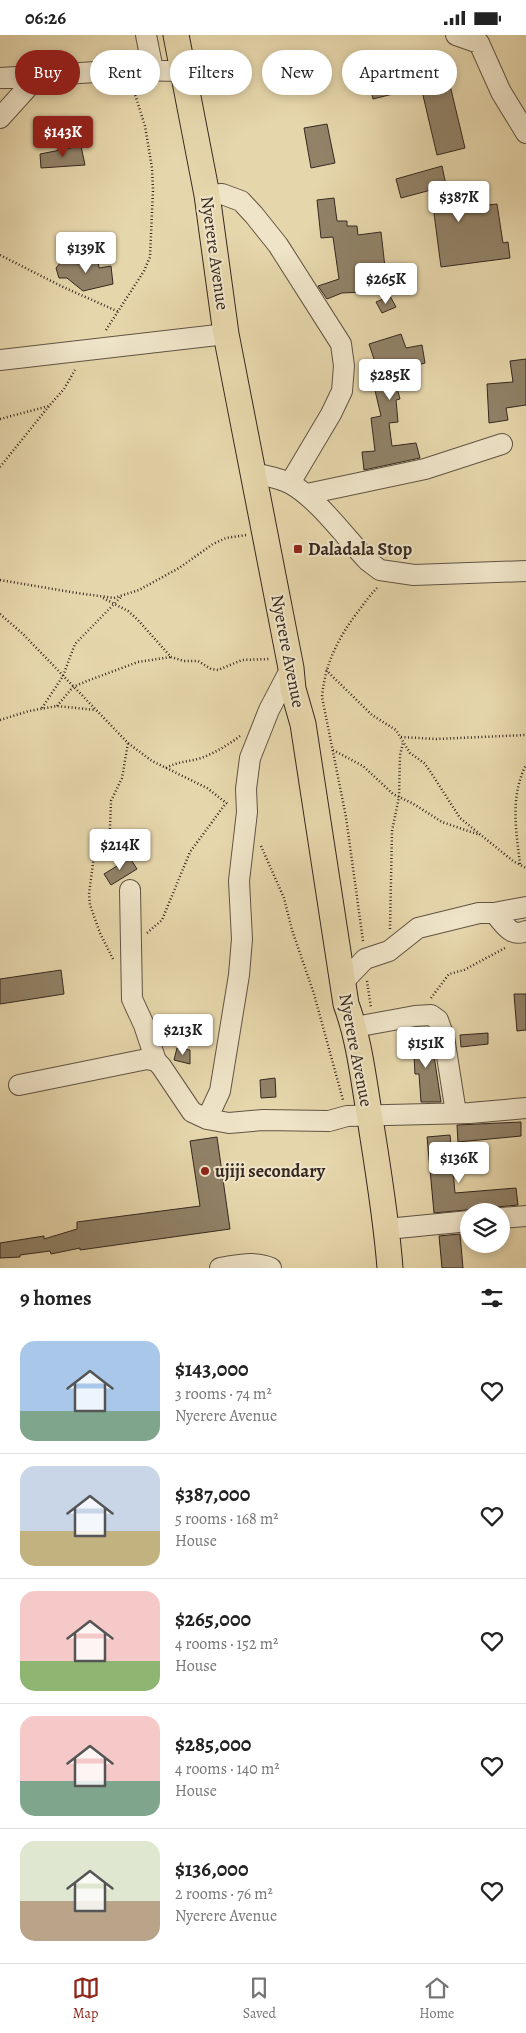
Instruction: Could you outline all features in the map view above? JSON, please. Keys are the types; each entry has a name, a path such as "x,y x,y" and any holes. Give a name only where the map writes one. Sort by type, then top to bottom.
{"main road":[{"name":"Nyerere Avenue","path":"176,35 179,50"},
{"name":"Nyerere Avenue","path":"188,95 207,195 226,334 290,663 292,689 303,724 346,1004 364,1026 358,1117 377,1154 390,1268"}],"street":[{"path":"146,35 149,50"},
{"path":"456,35 479,43 501,92 526,133"},
{"path":"0,78 15,77"},
{"path":"0,118 21,95"},
{"path":"207,195 222,194 241,201 254,215 278,245 341,344 344,366 342,391 298,489"},
{"path":"0,360 226,334"},
{"path":"298,489 425,469 502,444"},
{"path":"254,473 273,477 298,489 368,561 380,570 430,575 526,571"},
{"path":"207,1119 220,1091 239,975 242,939 239,881 250,758 290,663"},
{"path":"130,890 132,999 144,1025 156,1061 192,1112 207,1119 229,1123 263,1120 329,1121 358,1117 526,1108"},
{"path":"342,982 365,959 389,951 418,929 479,913 494,913 526,907"},
{"path":"494,913 512,933 525,931"},
{"path":"364,1026 430,1015 438,1020 444,1037 456,1113"},
{"path":"19,1085 147,1059 156,1061"},
{"path":"510,1217 526,1216"},
{"path":"387,1229 460,1222"},
{"path":"220,1268 239,1265 264,1265 271,1268"}],"path":[{"path":"0,467 64,389 76,369 94,349 119,312 150,257 152,168 145,126 136,95"},
{"path":"0,255 63,287 119,312"},
{"path":"0,419 49,406"},
{"path":"0,580 101,597 122,596 139,590 179,568 220,541 246,535 266,536"},
{"path":"364,1026 365,959 346,817 322,697 326,670 339,639 375,590 396,573"},
{"path":"42,708 64,676 75,644 122,596"},
{"path":"101,597 137,619 171,657"},
{"path":"0,614 23,634 128,743 152,761 207,788 227,803 244,821 259,843 284,897 292,930 358,1117"},
{"path":"57,706 74,687 138,662 171,657 184,661 198,661 211,669 218,670 242,660 290,663"},
{"path":"326,670 372,715 396,730 410,753 424,763 430,771 460,818 526,868"},
{"path":"0,720 42,708 57,706 97,711"},
{"path":"166,768 177,762 200,758 210,754 264,722"},
{"path":"401,737 436,739 526,735"},
{"path":"389,951 392,831 399,797 400,755 403,741"},
{"path":"113,959 100,933 90,905 89,894 94,856 106,841 111,801 122,778 128,743"},
{"path":"332,749 363,766 383,786 442,822 483,836"},
{"path":"520,865 515,817 516,798 520,776 526,765"},
{"path":"131,945 154,929 162,920 190,852 230,797"},
{"path":"415,1017 450,974 464,970 469,965 501,950 514,942 525,931"}],"building":[{"path":"372,95 389,95 373,99"},
{"path":"423,95 452,95 465,148 437,155"},
{"path":"327,124 335,163 311,168 304,128"},
{"path":"81,146 85,165 41,168 40,154"},
{"path":"442,166 451,209 497,204 503,243 508,242 510,258 441,267 431,190 401,198 396,179"},
{"path":"334,198 337,221 347,221 347,226 357,226 358,235 381,232 386,276 364,279 364,292 342,293 327,299 318,286 339,279 333,237 321,238 317,200"},
{"path":"86,258 98,262 99,268 111,266 113,284 83,291 67,278 59,278 56,268 61,262 80,264"},
{"path":"390,296 396,307 382,313 376,302"},
{"path":"401,334 406,348 422,345 425,363 393,372 400,399 396,400 398,422 389,423 392,446 416,443 420,458 364,470 362,452 375,451 371,418 381,416 373,382 381,380 369,344"},
{"path":"526,359 526,405 506,408 508,420 489,423 487,384 513,382 510,361"},
{"path":"130,858 137,869 111,885 104,874"},
{"path":"61,970 64,994 0,1004 0,979"},
{"path":"514,994 526,994 526,1030 517,1031"},
{"path":"488,1033 488,1044 461,1047 460,1035"},
{"path":"431,1036 441,1102 421,1102 419,1074 415,1074 413,1037"},
{"path":"177,1048 190,1050 190,1064 174,1060"},
{"path":"275,1078 276,1097 261,1098 260,1080"},
{"path":"521,1122 521,1136 458,1142 457,1125"},
{"path":"450,1135 455,1193 516,1188 518,1205 510,1206 510,1203 460,1203 460,1211 434,1213 427,1137"},
{"name":"ujiji secondary","path":"217,1137 230,1229 80,1250 80,1248 51,1254 50,1251 20,1255 20,1257 0,1258 0,1243 44,1236 44,1239 77,1229 77,1222 200,1206 190,1141"},
{"path":"460,1234 460,1253 462,1253 463,1268 442,1268 439,1236"}],"place":[{"name":"Daladala Stop","path":"298,549"},
{"name":"ujiji secondary","path":"205,1171"}]}
